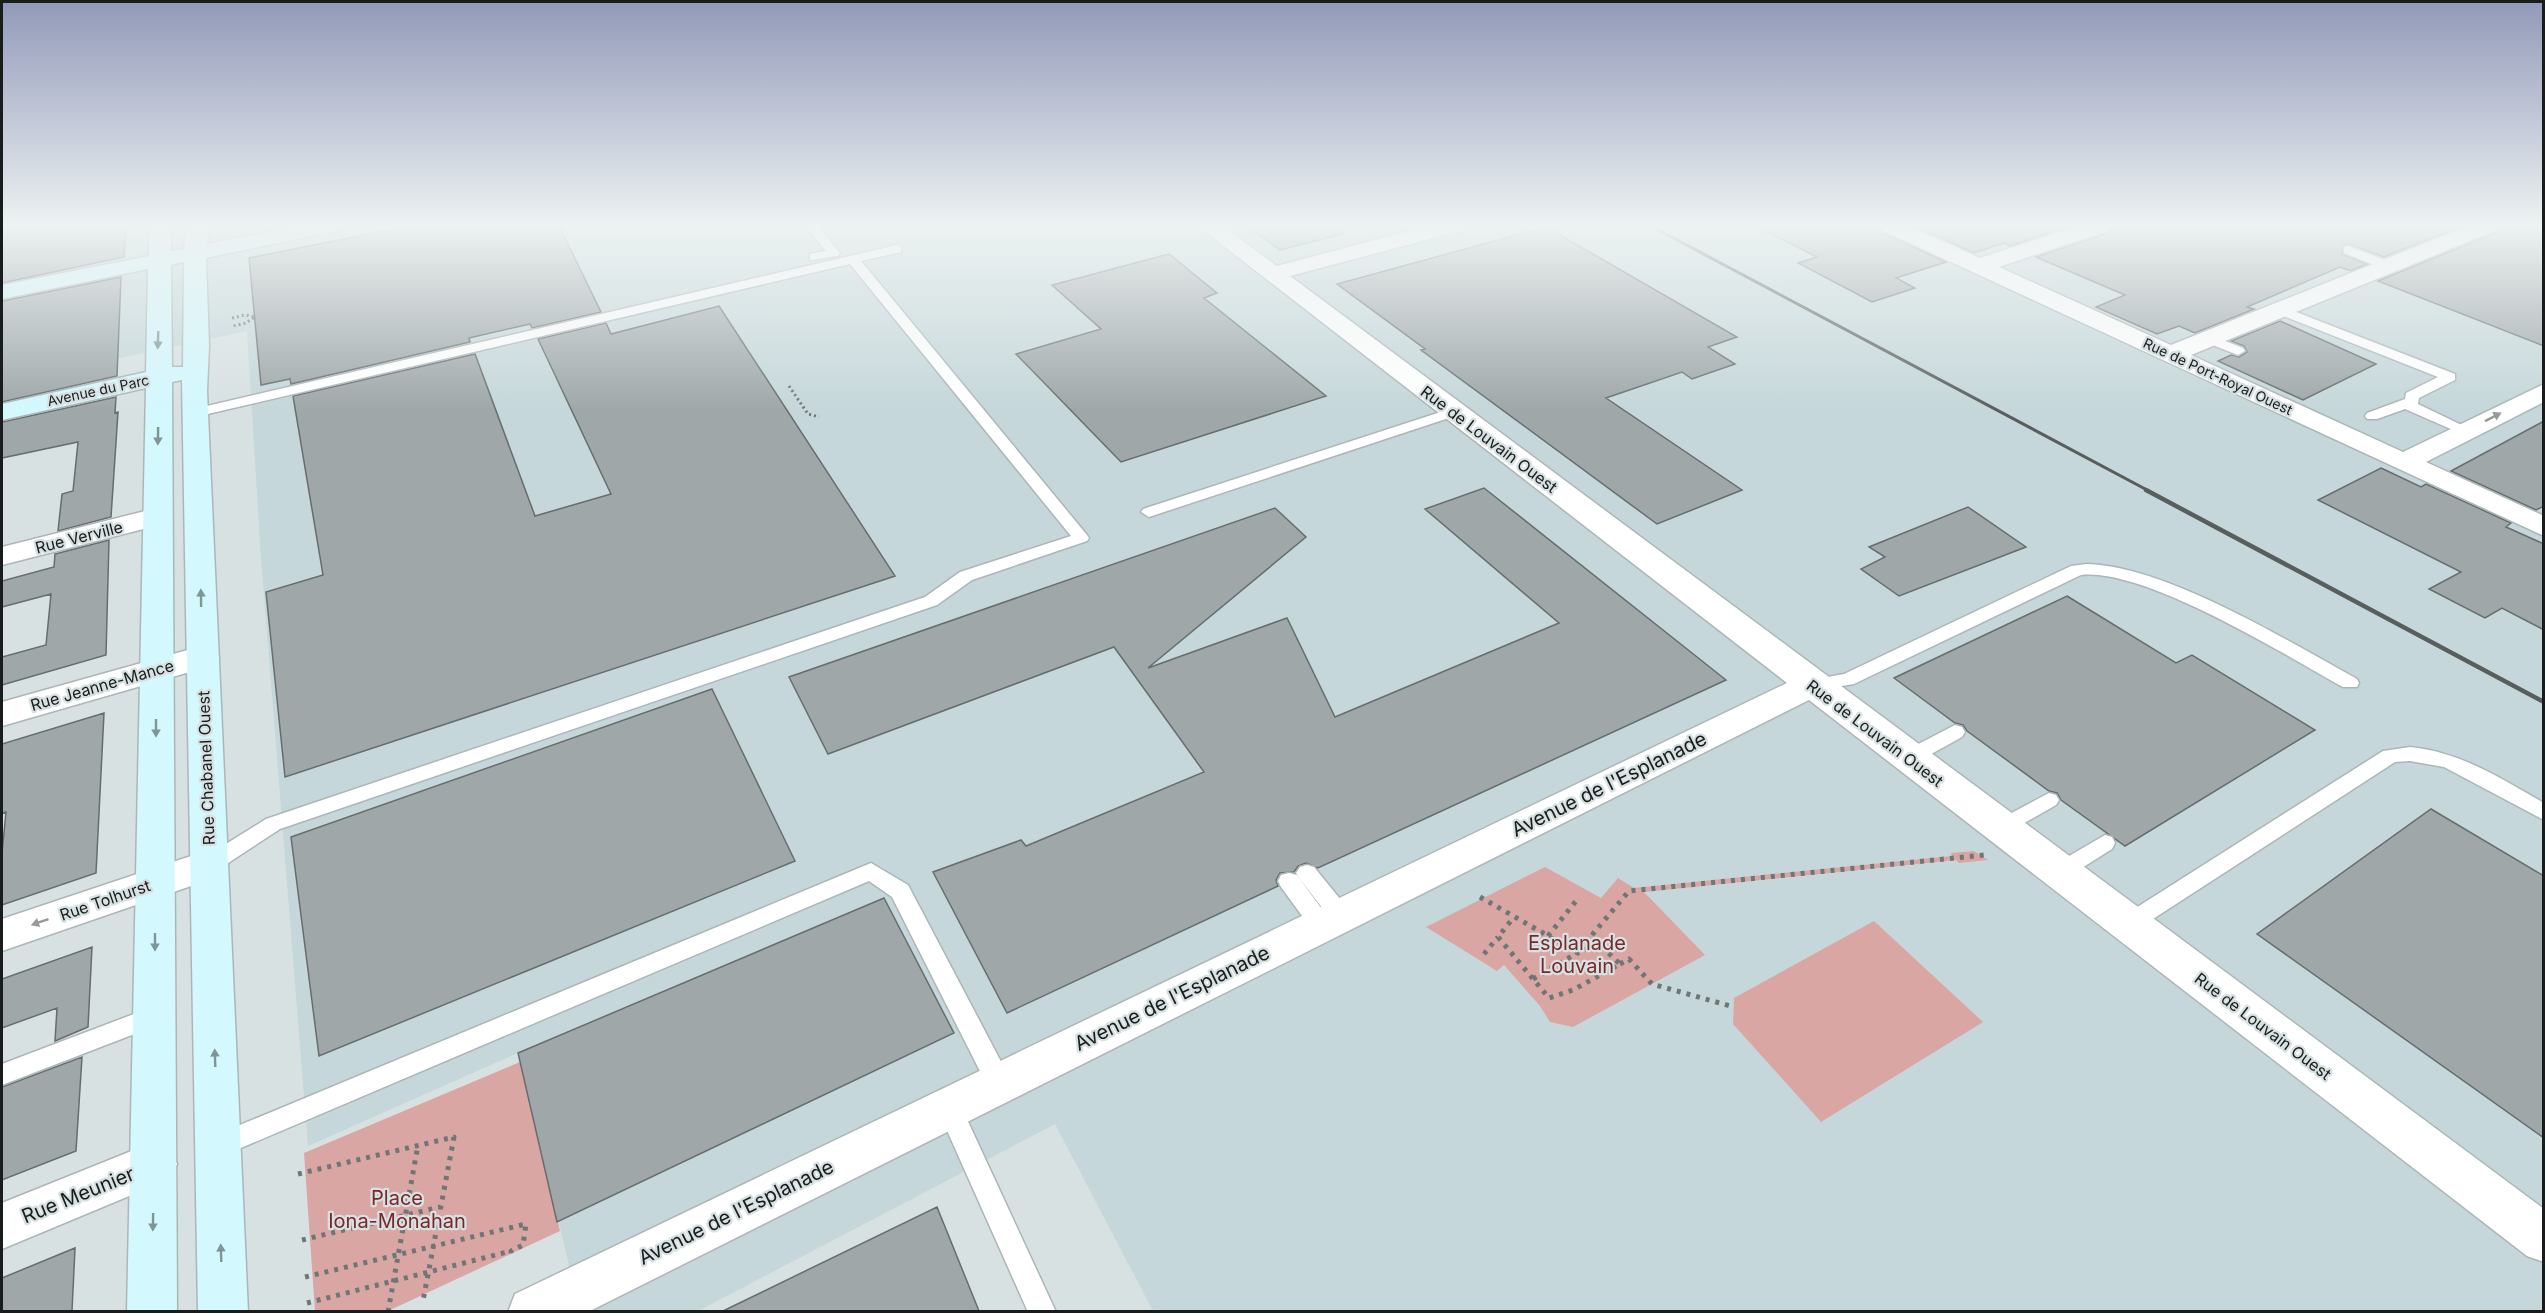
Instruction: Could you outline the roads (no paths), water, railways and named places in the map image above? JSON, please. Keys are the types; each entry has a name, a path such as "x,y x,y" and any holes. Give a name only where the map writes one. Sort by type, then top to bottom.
{"street":[{"path":"2,292 26,287"},
{"path":"152,1311 160,287"},
{"name":"Rue Chabanel Ouest","path":"196,287 195,413 223,1311"},
{"name":"Rue de Louvain Ouest","path":"1290,287 1908,758 1992,841 2059,872 2544,1239"},
{"name":"Rue de Port-Royal Ouest","path":"2026,287 2544,527"},
{"path":"2171,354 2336,287"},
{"name":"Avenue du Parc","path":"2,411 194,369"},
{"path":"2404,462 2544,392"},
{"name":"Rue Verville","path":"2,556 157,517"},
{"name":"Rue Jeanne-Mance","path":"2,714 202,657"},
{"name":"Avenue de l'Esplanade","path":"533,1311 1812,685"},
{"name":"Rue Tolhurst","path":"2,935 209,865"},
{"name":"Rue Meunier","path":"2,1226 154,1164"}],"lane":[{"path":"195,413 363,376 735,287"},
{"path":"209,865 273,824 931,601 966,576 1081,538 876,287"},
{"path":"2285,308 2332,331 2344,333 2450,377 2411,396 2413,401 2396,410 2386,409 2373,416"},
{"path":"2210,339 2238,351"},
{"path":"2406,404 2467,431"},
{"path":"1149,512 1453,412"},
{"path":"1812,685 1848,680 2077,570 2092,568 2131,576 2214,608 2350,683"},
{"path":"1908,758 1955,732"},
{"path":"2128,924 2390,756 2417,754 2451,762 2544,813"},
{"path":"1992,841 2049,800"},
{"path":"2059,872 2105,843"},
{"path":"218,1146 871,871 900,891 999,1083"},
{"path":"1298,877 1331,921"},
{"path":"2,1075 155,1016"},
{"path":"949,1108 1042,1311"}],"railway":[{"path":"1766,287 2149,491"},
{"path":"2146,490 2544,702"}],"park label":[{"name":"Esplanade Louvain","path":"1577,954"},
{"name":"Place Iona-Monahan","path":"397,1210"}]}
